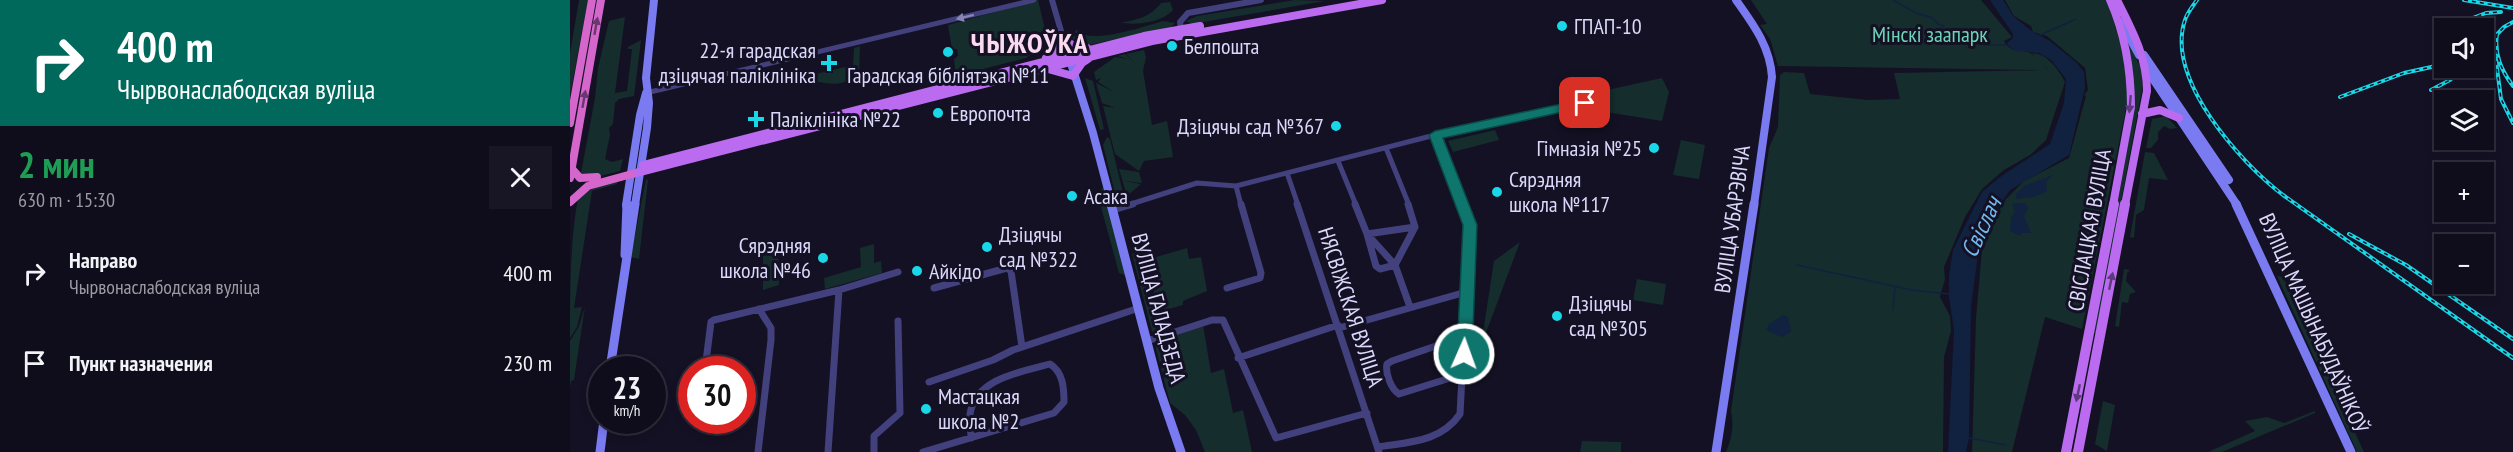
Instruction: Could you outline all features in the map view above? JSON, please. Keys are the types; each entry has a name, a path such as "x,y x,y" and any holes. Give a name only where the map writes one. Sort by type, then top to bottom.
{"highway":[{"path":"570,123 599,1"},
{"path":"599,1 571,174 587,180 636,170"},
{"path":"570,202 588,186 636,170"}],"main road":[{"path":"612,356 625,261 631,240 636,170 649,106 646,93 654,0"},
{"path":"636,170 1095,51 1346,0"},
{"path":"1181,32 1382,0"},
{"name":"ВУЛІЦА УБАРЭВІЧА","path":"1716,452 1737,328 1772,77 1771,62 1764,41 1736,0"},
{"name":"ВУЛІЦА МАШЫНАБУДАЎНІКОЎ","path":"2110,0 2148,73 2222,178 2241,211 2351,452"},
{"name":"ВУЛІЦА МАШЫНАБУДАЎНІКОЎ","path":"2117,0 2144,55 2222,169 2235,192 2241,211"},
{"name":"СВІСЛАЦКАЯ ВУЛІЦА","path":"2066,452 2089,340 2131,107 2132,84 2116,14"},
{"path":"1040,65 1056,52 1064,39 1077,48 1095,51"},
{"path":"1040,65 1073,76 1082,63 1095,51"},
{"name":"СВІСЛАЦКАЯ ВУЛІЦА","path":"2078,452 2142,114 2148,73 2144,55"},
{"name":"ВУЛІЦА ГАЛАДЗЕДА","path":"1069,58 1093,133 1168,420 1181,452"},
{"path":"2142,114 2160,110 2179,118"},
{"path":"600,452 602,434"}],"street":[{"path":"646,93 1034,0"},
{"name":"ВУЛІЦА ГАЛАДЗЕДА","path":"1052,0 1069,58"},
{"path":"1181,32 1180,22 1188,13 1261,0"},
{"path":"1113,210 1197,183 1210,181 1222,186 1236,186 1435,135 1589,102"},
{"path":"1378,450 1441,435 1456,423 1460,414 1469,221 1435,135"},
{"path":"1338,161 1367,234 1376,266 1384,269 1395,265 1415,227 1414,218 1386,148"},
{"name":"НЯСВІЖСКАЯ ВУЛІЦА","path":"1287,174 1378,450"},
{"path":"1227,288 1260,278 1259,266 1236,186"},
{"path":"1367,234 1415,227"},
{"path":"1367,234 1395,265 1410,308"},
{"path":"934,288 1007,268 1011,271 1022,347"},
{"path":"707,356 711,322 718,318 839,290 898,272"},
{"path":"828,452 839,290"},
{"path":"1238,358 1338,327 1466,292"},
{"path":"929,382 1022,347 1139,308"},
{"path":"758,452 771,340 771,328 759,309"},
{"path":"1147,341 1212,320 1222,320 1276,438 1367,413"},
{"path":"874,452 874,436 900,413 898,321"},
{"path":"1463,374 1399,393 1394,391 1386,369 1387,364 1392,361 1465,336"},
{"path":"923,452 971,438 1054,412 1060,409 1064,401 1059,370 1055,365 1050,364 1007,376 981,391 974,400 970,416 971,438"}],"green space":[{"path":"579,0 588,0 570,96 570,53"},
{"path":"1038,0 1048,42 1026,58 956,76 954,59 958,56 957,49 952,49 948,25"},
{"path":"1295,0 1325,1 1192,24 1186,21 1197,16"},
{"name":"Мінскі заапарк","path":"1751,0 1981,0 2012,37 2004,41 2010,48 2030,53 2036,57 2032,53 2043,56 2056,68 2065,82 2046,140 2030,155 2004,170 1982,189 1965,217 1944,267 1945,279 1940,297 1950,316 1951,331 1944,357 1943,452 1726,452 1732,432 1731,411 1769,148 1778,127 1780,75 1784,72 1804,73 1810,94 1868,100 1900,99 1894,73 2041,70 1778,66 1770,39 1760,25 1767,24"},
{"path":"2005,0 2107,0 2123,50 2128,98 2082,329 2045,317 2012,452 1972,452 1976,318 1983,238 2006,199 2024,181 2069,158 2086,96 2084,95 2088,90 2085,68 2047,36 2033,32 2031,26 2014,16"},
{"path":"1170,2 1173,10 1162,18 1134,24 1121,23 1143,17 1161,3"},
{"path":"625,17 615,93 627,91 632,49 628,47 641,40 634,96 619,99 615,103 605,159 612,162 623,159 620,171 592,178 581,173 595,98 598,68 609,21"},
{"path":"1163,21 1175,23 1171,27 1089,45 1074,42 1072,37 1076,35 1077,30 1083,34 1105,36"},
{"path":"2129,44 2143,72 2142,90 2096,334 2094,333 2134,111"},
{"path":"860,46 859,75 851,80 830,84 799,78 853,65 854,48"},
{"path":"1144,50 1146,57 1143,71 1152,125 1167,121 1173,157 1144,161 1139,171 1115,154 1103,106 1115,108 1102,103 1096,83 1114,92 1098,82 1101,78 1096,80 1094,72 1115,57 1128,59 1117,56 1125,54 1135,63 1126,54"},
{"path":"1085,78 1093,81 1104,129 1100,130"},
{"path":"1662,78 1669,92 1662,121 1606,112 1595,108 1590,100 1610,96 1607,90"},
{"path":"2166,116 2177,128 2170,129 2164,126 2158,132 2158,140 2151,148 2146,148 2152,119"},
{"path":"1495,130 1499,140 1453,152 1448,141"},
{"path":"1107,137 1110,139 1126,205 1118,205 1103,145"},
{"path":"1681,140 1705,145 1699,179 1673,175"},
{"path":"2145,152 2154,153 2168,180 2149,178 2144,210 2136,215 2134,238 2130,237"},
{"path":"1119,169 1139,172 1142,183 1124,181 1141,184 1127,196"},
{"path":"646,179 648,180 639,259 631,257"},
{"path":"618,180 617,184 592,191 574,308 582,307 577,327 570,338 572,246 579,194"},
{"path":"1103,187 1127,276 1119,273 1098,196"},
{"path":"1520,242 1481,346 1494,261"},
{"path":"874,244 874,263 881,261 882,273 825,289 824,278 861,267 860,248"},
{"path":"1187,248 1189,259 1201,257 1207,291 1183,301 1183,305 1165,310 1157,305 1146,260"},
{"path":"1139,251 1160,334 1153,335 1132,254"},
{"path":"778,252 779,285 763,290 763,256"},
{"path":"2124,269 2130,270 2126,281 2136,292 2130,294 2128,303 2122,302 2119,327 2115,326"},
{"path":"2277,276 2283,277 2364,452 2357,452"},
{"path":"1637,279 1666,284 1663,305 1633,300"},
{"path":"585,306 574,380 571,381 570,388 570,341 579,326"},
{"path":"1203,325 1211,373 1224,369 1233,413 1243,410 1252,452 1205,452 1196,430 1185,415 1170,403 1154,341"},
{"path":"2103,401 2115,405 2107,451 2095,444"},
{"path":"2315,411 2315,413 2222,452 2208,452 2255,431 2245,421 2267,417 2284,423"},
{"path":"1582,441 1621,442 1621,452 1580,452"}],"water":[{"name":"Свіслач","path":"1990,0 2003,0 2014,17 2033,32 2050,41 2077,63 2084,72 2085,87 2069,155 2010,190 1981,233 1971,306 1969,438 1966,452 1948,452 1954,330 1949,297 1949,276 1953,250 1982,192 2000,177 2050,144 2064,103 2066,79 2051,60 2039,53 2016,51 2008,46 2007,43 2013,38 2013,34"},
{"path":"2053,175 2046,182 2047,191 2034,197 2016,199 2016,194 2024,186"},
{"path":"2025,203 2028,208 2024,216 2031,233 2021,233 2021,236 2010,231 2011,218 2015,212 2012,204"},
{"path":"1783,315 1788,317 1791,332 1782,337 1766,330 1769,324"}],"waterway":[{"path":"1893,0 1916,13 1933,18 1938,24 1944,26 1941,29 1943,32 1959,29 1985,45 2005,45"},
{"path":"2038,36 2076,19"},
{"path":"1797,265 1912,290 1949,294"},
{"path":"1893,310 1895,287"},
{"path":"1969,438 2006,445"}],"railway":[{"path":"2197,0 2185,20 2182,43 2186,68 2196,93 2228,141 2283,195 2513,358"},
{"path":"2464,0 2513,8"},
{"path":"2473,18 2486,13 2501,12"},
{"path":"2497,34 2513,22"},
{"path":"2494,38 2497,34"},
{"path":"2497,34 2499,61 2513,86"},
{"path":"2495,53 2501,99 2513,123"},
{"path":"2340,97 2404,73 2434,66"},
{"path":"2431,90 2452,78"},
{"path":"2349,234 2406,265 2513,339"}],"place":[{"name":"ГПАП-10","path":"1562,26"},
{"name":"Белпошта","path":"1172,46"},
{"name":"Гарадская бібліятэка №11","path":"948,52"},
{"name":"22-я гарадская дзіцячая паліклініка","path":"829,63"},
{"name":"Европочта","path":"938,113"},
{"name":"Паліклініка №22","path":"756,119"},
{"name":"Дзіцячы сад №367","path":"1336,126"},
{"name":"Гімназія №25","path":"1654,148"},
{"name":"Сярэдняя школа №117","path":"1497,192"},
{"name":"Асака","path":"1072,196"},
{"name":"Дзіцячы сад №322","path":"987,247"},
{"name":"Сярэдняя школа №46","path":"823,258"},
{"name":"Айкідо","path":"917,271"},
{"name":"Дзіцячы сад №305","path":"1557,316"},
{"name":"Мастацкая школа №2","path":"926,409"}],"district":[{"name":"ЧЫЖОЎКА","path":"1030,42"}],"route":[{"path":"1464,354 1470,225 1435,135 1585,103"}]}
